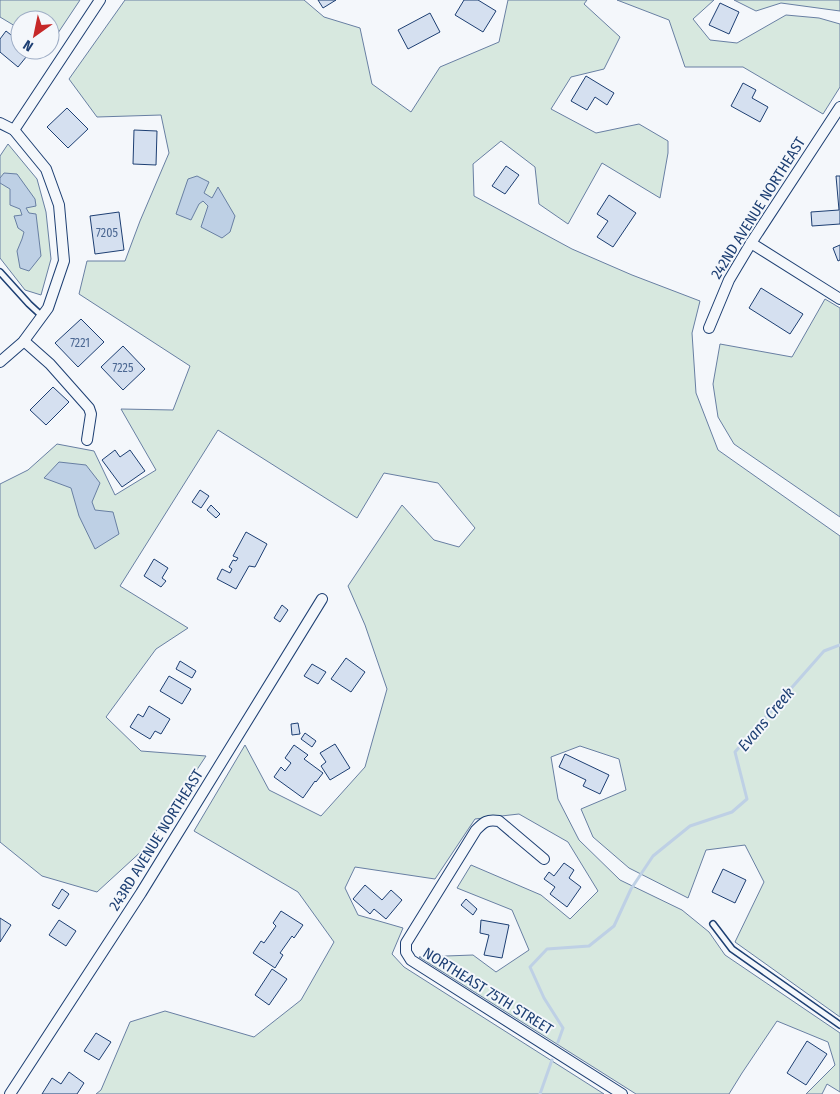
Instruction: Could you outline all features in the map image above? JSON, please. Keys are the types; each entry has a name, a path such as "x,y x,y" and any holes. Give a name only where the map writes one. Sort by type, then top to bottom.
{"street":[{"path":"14,130 100,0"},
{"name":"242ND AVENUE NORTHEAST","path":"709,328 729,280 840,107"},
{"path":"0,123 14,130 46,169 60,205 64,261 48,308 24,341 0,362"},
{"path":"751,243 840,298"},
{"path":"24,341 50,364 89,408 91,414 87,440"},
{"name":"243RD AVENUE NORTHEAST","path":"10,1094 141,893 322,598"},
{"name":"NORTHEAST 75TH STREET","path":"544,859 499,821 491,820 483,823 476,830 406,943 406,952 411,960 622,1094"}],"lane":[{"path":"0,272 42,316"},
{"path":"713,924 732,949 840,1025"}],"shaded area":[{"path":"0,0 80,0 60,30 60,10 10,10 10,23 0,17"},
{"path":"125,0 304,0 324,17 360,28 372,84 411,112 440,67 499,42 508,0 587,0 584,4 620,37 604,69 571,77 551,109 596,133 639,124 668,141 668,153 660,198 602,163 568,224 539,204 535,167 501,141 473,164 474,196 572,249 632,275 700,301 692,333 696,393 718,450 840,536 840,1017 735,942 764,882 745,845 706,850 688,898 629,868 593,837 581,809 626,790 619,759 580,746 551,757 558,799 579,840 620,880 682,910 709,932 725,955 840,1033 840,1092 827,1084 822,1094 806,1094 835,1065 828,1042 777,1021 729,1094 636,1094 419,957 473,955 496,972 529,950 512,910 457,888 471,865 541,895 570,919 598,891 568,842 519,814 475,819 435,879 355,867 345,888 358,915 403,928 392,954 404,967 604,1094 96,1094 101,1090 130,1022 165,1011 254,1037 301,1000 334,942 298,892 194,831 245,745 269,790 321,816 365,767 387,689 365,625 348,586 402,505 434,540 459,547 475,528 438,483 384,473 357,518 218,430 120,586 188,628 156,649 106,717 141,751 206,756 145,848 97,892 42,876 0,842 0,484 28,470 57,444 94,451 115,495 156,470 121,409 173,410 190,366 79,294 87,261 125,261 169,153 161,115 97,117 69,79"},
{"path":"617,0 714,0 693,19 710,40 737,43 786,15 819,18 840,24 840,87 823,114 743,67 685,67 669,20"},
{"path":"734,0 840,0 840,11 781,3 756,11"},
{"path":"8,144 37,179 46,212 51,259 41,295 25,290 0,258 0,156"},
{"path":"825,299 840,308 840,517 734,444 718,417 713,384 720,344 792,357"}],"water":[{"path":"4,173 17,174 35,199 36,206 26,208 29,213 36,214 41,256 29,271 20,268 17,251 24,232 18,228 14,216 22,215 20,209 10,205 10,189 0,183 0,178"},
{"path":"197,176 209,182 204,193 212,198 218,187 235,216 230,232 222,238 201,227 208,206 203,201 199,204 191,220 176,214 188,179"},
{"path":"59,462 86,465 100,483 92,502 95,510 113,512 119,534 95,549 79,516 71,488 44,478"}],"building":[{"path":"318,0 336,0 323,8"},
{"path":"464,0 478,0 496,11 483,32 455,15"},
{"path":"720,3 739,12 729,34 709,25"},
{"path":"430,13 440,32 408,49 398,30"},
{"path":"6,31 10,34 10,60 24,60 18,67 0,52 0,39"},
{"path":"586,76 614,93 607,105 595,97 587,110 571,101"},
{"path":"743,83 756,90 752,98 768,107 760,122 731,106"},
{"path":"67,108 88,129 68,148 47,127"},
{"path":"134,130 157,131 156,165 133,164"},
{"path":"506,166 519,175 505,194 492,186"},
{"path":"836,176 840,176 840,224 812,226 811,212 839,210"},
{"path":"609,195 636,213 613,247 597,237 608,221 597,214"},
{"path":"119,212 124,250 95,254 90,216"},
{"path":"840,245 840,260 838,261 833,248"},
{"path":"761,288 803,314 790,334 749,308"},
{"path":"81,319 104,342 78,367 55,343"},
{"path":"123,346 145,369 123,390 101,367"},
{"path":"53,387 69,402 46,425 30,410"},
{"path":"115,450 120,457 130,450 145,471 122,487 102,460"},
{"path":"200,490 209,496 201,508 192,502"},
{"path":"211,505 220,514 216,518 207,510"},
{"path":"246,532 267,544 255,567 249,566 236,589 217,579 222,569 230,573 232,569 229,567 233,560 236,561 238,558 233,556"},
{"path":"154,559 168,568 162,578 166,581 161,587 144,576"},
{"path":"282,605 288,610 280,622 274,618"},
{"path":"346,658 365,672 351,692 331,679"},
{"path":"180,661 196,671 192,678 176,669"},
{"path":"312,664 326,672 318,684 304,676"},
{"path":"169,676 191,689 182,704 160,691"},
{"path":"149,706 170,719 161,734 155,731 150,739 130,727 138,714 143,717"},
{"path":"298,723 300,734 292,735 291,724"},
{"path":"305,733 316,741 312,747 301,739"},
{"path":"335,744 350,768 330,780 321,766 326,762 320,753"},
{"path":"294,745 308,755 304,759 323,773 303,798 274,777 281,767 285,771 291,763 285,758"},
{"path":"565,754 609,775 600,794 583,786 586,780 559,767"},
{"path":"564,863 574,870 569,878 581,887 567,907 550,894 555,887 544,879 549,872 554,876"},
{"path":"723,869 746,880 735,903 712,892"},
{"path":"365,885 382,900 391,890 402,900 386,919 374,909 370,914 353,899"},
{"path":"62,889 69,894 59,909 52,905"},
{"path":"466,899 477,909 473,915 461,905"},
{"path":"281,911 303,925 294,938 292,936 280,953 283,955 275,968 253,953 261,941 264,943 276,926 273,923"},
{"path":"0,918 11,925 0,942"},
{"path":"59,920 76,931 66,946 49,935"},
{"path":"481,920 509,925 502,958 484,955 489,935 480,933"},
{"path":"272,969 287,979 269,1005 255,995"},
{"path":"96,1033 111,1042 99,1060 84,1051"},
{"path":"807,1041 827,1054 806,1085 787,1073"},
{"path":"69,1072 84,1083 77,1094 42,1094 52,1078 61,1084"}],"waterway":[{"name":"Evans Creek","path":"558,1042 563,1028 544,998 530,967 547,949 589,946 614,926 631,889 653,856 690,826 732,812 747,799 735,752 824,651 840,645"},
{"name":"Evans Creek","path":"540,1094 552,1060"}]}
